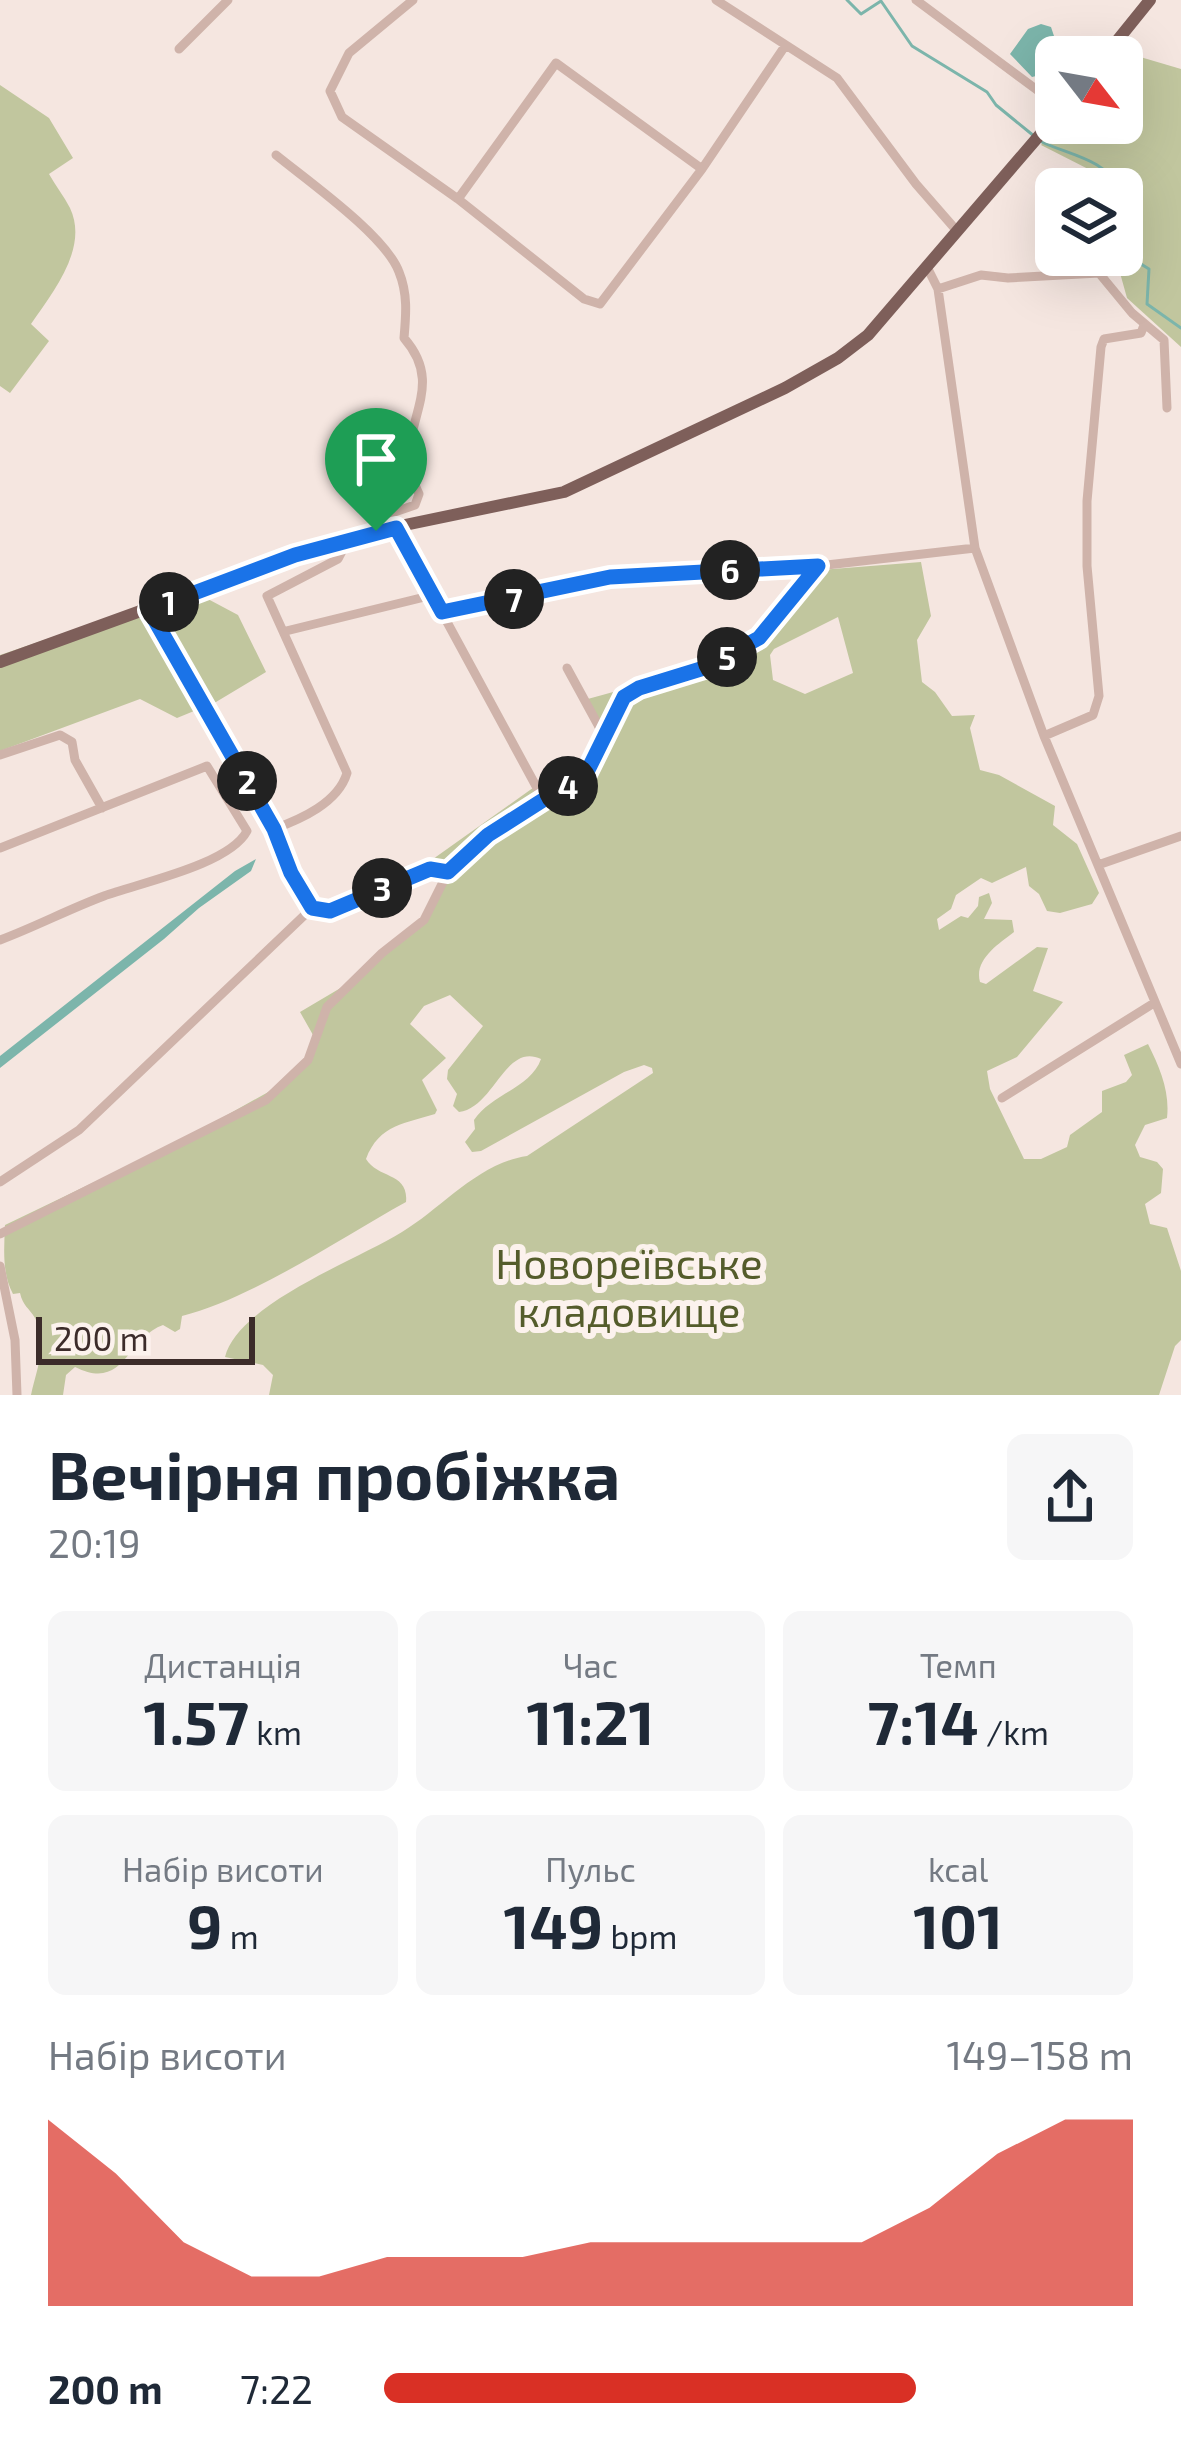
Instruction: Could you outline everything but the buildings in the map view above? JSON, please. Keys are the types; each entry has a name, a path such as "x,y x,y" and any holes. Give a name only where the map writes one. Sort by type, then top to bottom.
{"main road":[{"path":"1121,36 1150,0"},
{"path":"0,662 295,555 376,531 564,492 765,398 838,358 868,335 1035,141"}],"street":[{"path":"178,49 228,0"},
{"path":"413,0 349,53 330,91 342,116 458,199 584,299 600,304 702,169 785,46"},
{"path":"716,0 837,78 957,231"},
{"path":"916,0 1035,88"},
{"path":"458,199 556,63 702,169"},
{"path":"276,154 367,231 398,268 406,302 404,338 419,355 422,374 419,417 409,449 409,472 419,494 415,505 383,516 376,531"},
{"path":"927,267 938,289 975,548 1044,736 1181,1064"},
{"path":"938,289 981,274 1008,278 1099,273 1144,325 1164,340 1167,408"},
{"path":"1044,736 1097,709 1087,566 1101,346 1104,339 1141,333 1144,325"},
{"path":"396,528 543,799"},
{"path":"274,829 324,804 343,786 347,773 267,596 338,560 349,540"},
{"path":"442,612 610,577 818,566 975,548"},
{"path":"0,1234 266,1100 308,1060 327,1007 424,920 448,872 488,835 587,772 624,697 704,668 759,638 818,566"},
{"path":"286,631 433,595"},
{"path":"149,610 274,829 291,873 312,908 330,911 430,869 448,872"},
{"path":"567,668 603,734"},
{"path":"0,755 60,735 72,742 76,760 102,808"},
{"path":"0,848 208,766 247,831 241,842 187,870 108,894 0,940"},
{"path":"1099,865 1181,836"},
{"path":"0,1182 79,1130 312,908"},
{"path":"1002,1098 1154,1003"},
{"path":"0,1266 4,1307 17,1356 17,1395"}],"green space":[{"path":"1143,58 1181,69 1181,347 1127,298 1121,276 1143,276 1143,168 1086,168 1041,145 1143,144"},
{"path":"0,85 49,118 73,158 49,174 70,208 75,238 66,269 31,324 49,341 10,393 0,386"},
{"name":"Новореївське кладовище","path":"921,562 931,616 917,640 922,682 952,716 975,715 970,728 980,770 999,775 1055,806 1053,825 1077,844 1099,893 1092,904 1060,913 1047,911 1029,886 1026,867 992,883 981,878 956,895 951,909 937,919 939,930 961,916 968,918 979,897 989,893 992,903 984,919 1012,920 1014,932 980,967 980,982 986,984 1037,947 1048,948 1033,991 1063,1002 1017,1057 987,1071 990,1089 1024,1159 1041,1159 1067,1147 1070,1135 1102,1112 1102,1091 1132,1075 1124,1055 1148,1044 1165,1089 1167,1118 1145,1125 1135,1145 1140,1157 1163,1169 1161,1193 1145,1204 1150,1224 1167,1228 1181,1271 1181,1340 1159,1395 269,1395 273,1375 263,1365 225,1357 234,1338 252,1319 302,1285 402,1232 492,1167 527,1156 653,1073 644,1065 624,1072 472,1152 465,1142 475,1129 474,1120 529,1077 541,1059 518,1060 482,1100 459,1112 453,1106 457,1094 447,1079 448,1070 483,1026 450,995 424,1006 410,1024 446,1058 422,1080 435,1114 386,1132 366,1159 403,1185 406,1202 266,1282 182,1316 175,1332 163,1325 105,1373 75,1367 66,1375 63,1395 31,1395 41,1337 20,1293 13,1294 9,1286 5,1225 186,1138 279,1086 302,1066 317,1042 300,1012 349,983 424,919 445,878 433,859 537,785 545,795 595,760 597,737 584,700 669,676 730,652 778,618 793,597 794,568 810,581 820,570","holes":["838,617 853,673 805,694 773,680 770,655"]},
{"path":"191,590 238,615 266,672 216,702 177,718 140,699 0,751 0,655"}],"water":[{"path":"1041,24 1051,27 1054,36 1035,36 1032,77 1010,54 1028,29"},
{"path":"256,859 251,871 0,1068 0,1056"}],"waterway":[{"path":"847,0 861,14 881,1 912,46 987,92 1034,136"},
{"path":"1047,144 1101,168"},
{"path":"1143,265 1149,269 1147,304 1181,328"}],"route":[{"path":"396,528 442,612 610,577 818,566 759,638 704,668 624,697 587,772 488,835 448,872 430,869 330,911 312,908 291,873 274,829 149,610 295,555 376,531 396,528"}]}
